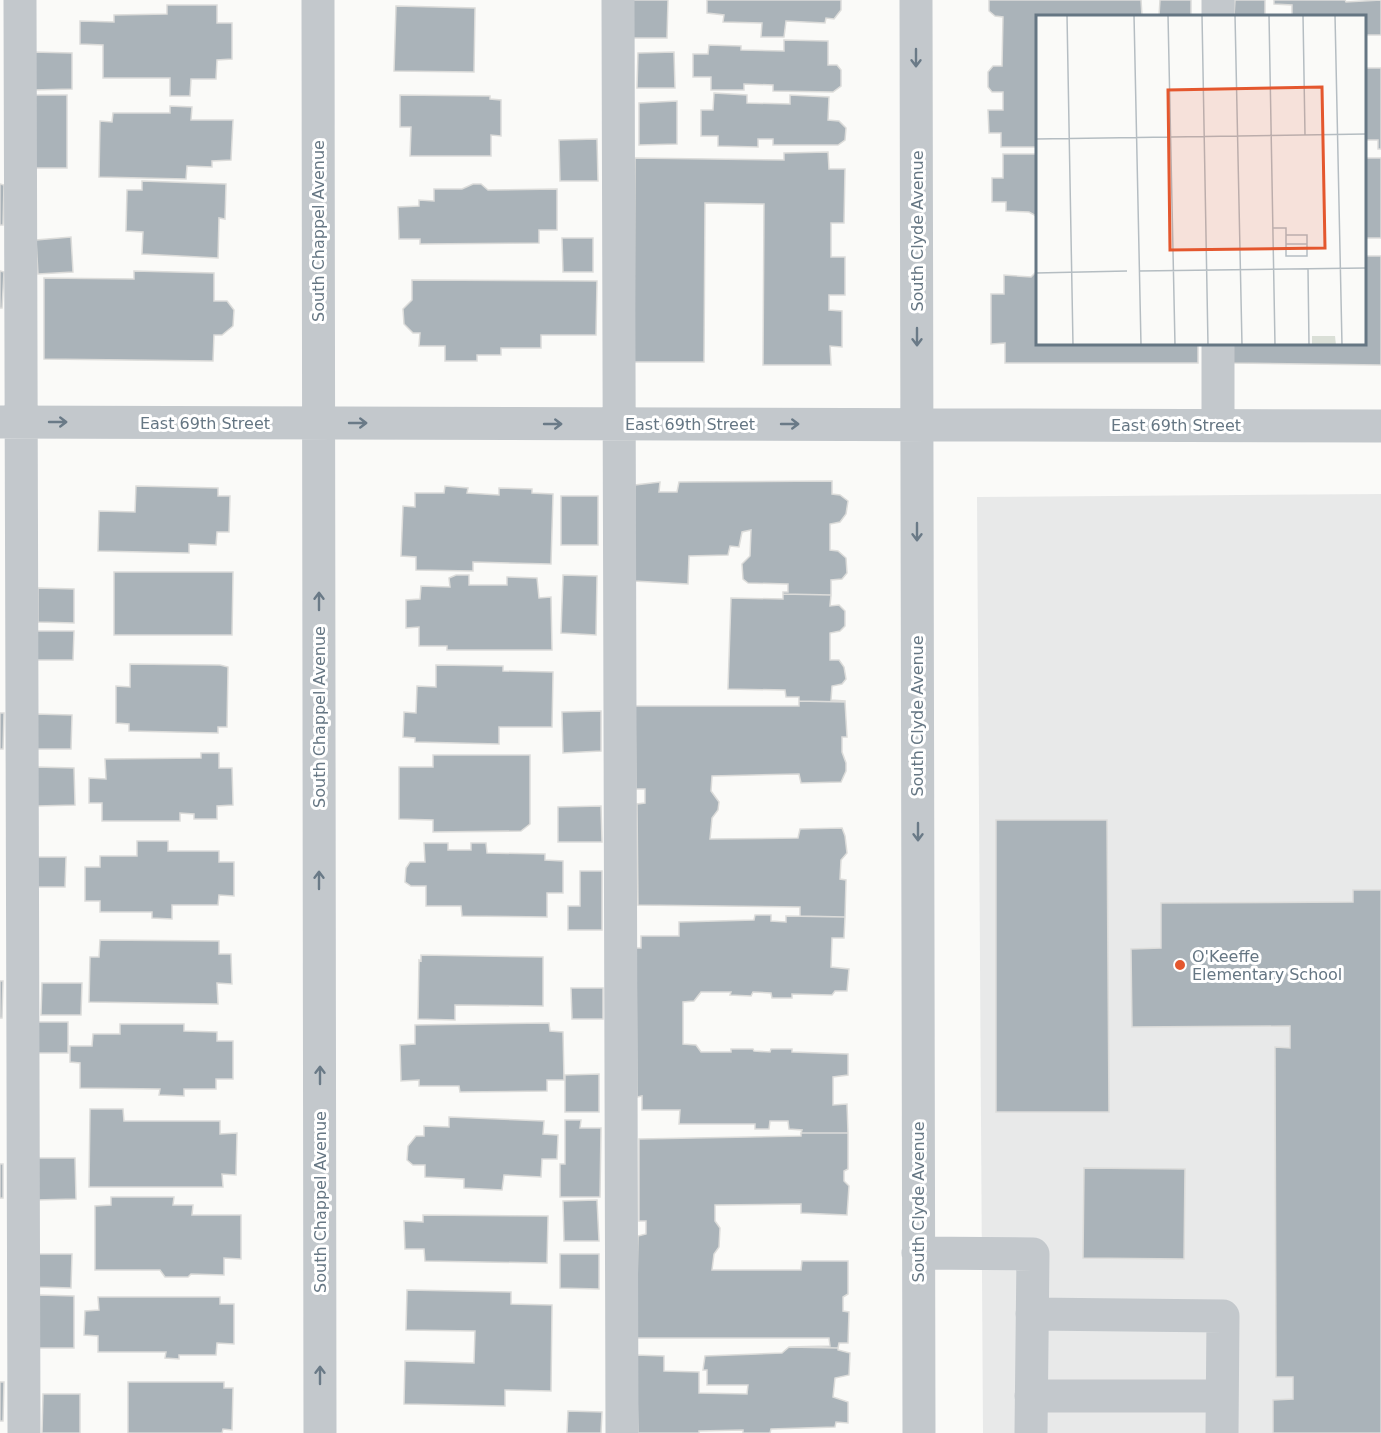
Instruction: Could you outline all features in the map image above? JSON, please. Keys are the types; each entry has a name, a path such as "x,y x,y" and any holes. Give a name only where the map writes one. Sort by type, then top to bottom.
{"street":[{"path":"20,0 11,422 24,1433"},
{"name":"South Chappel Avenue","path":"318,0 320,1433"},
{"path":"618,0 622,1433"},
{"name":"South Clyde Avenue","path":"916,0 919,1433"},
{"path":"1218,345 1218,425"},
{"name":"East 69th Street","path":"11,422 1381,426"},
{"path":"918,1253 1033,1254 1031,1433"},
{"path":"1032,1314 1223,1316 1222,1433"},
{"path":"1031,1396 1222,1396"}],"shaded area":[{"name":"O'Keeffe Elementary School","path":"1381,494 1381,1433 983,1433 977,497"}],"building":[{"path":"633,0 668,0 667,38 632,38"},
{"path":"707,0 841,0 841,10 834,19 826,18 825,23 786,21 784,37 761,37 762,23 723,22 724,15 707,13"},
{"path":"989,0 1141,0 1142,15 1036,15 1036,147 1001,147 1001,133 989,133 988,110 1003,110 1003,92 992,92 988,87 988,72 993,66 1002,66 1003,17 995,16 989,11"},
{"path":"1160,0 1191,0 1191,15 1159,15"},
{"path":"1235,0 1265,0 1265,15 1234,15"},
{"path":"1274,0 1345,0 1346,2 1381,0 1381,35 1366,35 1366,15 1292,15 1292,5 1274,4"},
{"path":"167,5 217,5 217,23 232,23 232,59 217,60 216,79 191,79 190,96 170,96 170,78 103,78 103,45 80,44 80,21 114,22 114,15 167,14"},
{"path":"396,6 475,8 474,72 394,71"},
{"path":"784,40 828,41 828,65 837,65 841,70 841,86 833,92 773,91 773,85 744,84 744,90 711,90 711,77 693,77 693,54 708,54 709,45 741,46 741,50 784,51"},
{"path":"33,52 72,53 72,89 33,90"},
{"path":"674,52 675,88 637,88 638,53"},
{"path":"1366,68 1381,68 1381,149 1378,149 1378,140 1366,140"},
{"path":"714,93 747,95 747,103 790,104 790,95 829,97 828,120 839,121 846,128 845,140 838,145 773,145 773,139 758,139 758,147 718,146 718,136 701,136 701,110 713,110"},
{"path":"33,95 67,95 67,168 33,168"},
{"path":"400,95 490,96 490,99 501,100 501,136 491,135 491,156 410,156 411,127 400,127"},
{"path":"677,101 677,144 639,145 639,103"},
{"path":"170,106 192,107 191,120 233,120 231,160 212,161 212,167 187,166 186,179 99,177 100,121 112,122 113,113 170,113"},
{"path":"597,139 598,181 560,181 559,140"},
{"path":"828,152 829,169 845,169 844,223 831,223 831,257 845,257 845,295 829,295 829,310 842,311 842,347 830,346 831,365 763,365 764,204 705,203 704,362 634,362 635,158 784,160 784,153"},
{"path":"1003,154 1036,154 1036,216 1029,212 1006,211 1006,202 992,202 992,178 1003,178"},
{"path":"1366,158 1381,158 1381,238 1366,238"},
{"path":"142,181 226,184 225,219 219,218 218,258 142,254 143,232 126,231 127,190 142,190"},
{"path":"0,184 4,185 3,225 0,225"},
{"path":"473,184 481,184 488,190 557,189 557,230 539,230 539,243 420,244 420,239 399,239 398,207 419,206 419,200 434,201 434,189 462,189"},
{"path":"71,237 73,272 38,274 36,240"},
{"path":"562,238 593,238 593,272 563,272"},
{"path":"1366,256 1381,256 1381,365 1233,363 1233,345 1366,345"},
{"path":"0,271 4,272 2,308 0,308"},
{"path":"134,271 214,273 214,301 227,301 234,310 233,326 222,335 214,335 213,361 44,359 44,278 134,279"},
{"path":"1036,272 1036,345 1198,345 1198,363 1005,363 1005,343 991,344 991,294 1004,294 1004,275 1031,277"},
{"path":"412,280 597,281 596,335 541,335 541,348 501,348 501,355 477,355 477,361 445,361 445,346 419,346 420,333 413,333 404,324 403,309 412,300"},
{"path":"832,481 832,494 840,495 848,501 846,514 840,522 830,524 830,550 838,551 846,558 847,573 842,579 831,580 831,595 783,594 783,592 788,592 788,584 748,583 743,579 742,564 750,556 751,530 742,532 739,547 730,546 728,555 689,556 688,584 634,581 635,485 660,482 659,492 677,492 679,482"},
{"path":"136,486 218,488 218,496 230,496 229,532 217,532 216,545 189,544 189,553 98,551 99,511 135,512"},
{"path":"445,486 468,488 467,493 499,495 499,488 532,489 532,493 553,494 551,564 473,562 473,571 416,570 416,557 401,556 403,506 415,507 415,493 444,493"},
{"path":"561,496 598,496 598,545 561,545"},
{"path":"114,572 233,572 232,635 114,635"},
{"path":"456,575 469,575 469,585 507,585 507,577 537,578 539,598 551,597 552,650 447,650 447,646 419,646 419,627 406,628 406,600 420,599 421,586 450,587 449,578"},
{"path":"563,575 597,576 596,635 561,633"},
{"path":"38,588 74,589 74,623 38,622"},
{"path":"783,594 831,595 830,606 839,605 845,611 845,626 840,631 830,633 830,660 839,660 844,667 846,679 842,684 832,686 831,700 845,702 799,701 799,697 786,697 785,690 728,689 731,598 783,599"},
{"path":"36,631 74,631 73,660 36,660"},
{"path":"130,664 228,667 227,727 218,727 218,733 129,731 129,724 116,723 116,686 130,687"},
{"path":"436,665 503,666 503,671 553,672 552,727 499,727 499,744 415,742 415,738 403,737 404,712 416,713 417,686 436,687"},
{"path":"799,701 845,702 847,737 842,737 842,752 846,771 841,782 801,783 799,774 712,776 711,791 719,802 718,810 712,818 710,839 798,838 800,829 842,828 847,853 841,860 840,879 846,880 845,917 800,916 800,907 638,905 637,804 645,803 645,789 636,789 635,706 799,706"},
{"path":"601,711 601,751 563,753 562,712"},
{"path":"0,713 4,713 3,749 0,749"},
{"path":"35,714 72,715 71,749 35,749"},
{"path":"201,753 219,753 219,768 232,768 233,805 217,806 217,819 194,819 194,814 180,813 180,821 102,821 102,803 89,803 89,778 106,779 105,759 201,758"},
{"path":"433,755 530,755 530,824 521,831 433,832 433,820 399,819 399,767 433,767"},
{"path":"36,767 74,768 75,805 37,806"},
{"path":"601,806 602,842 558,842 558,807"},
{"path":"996,820 1107,820 1109,1112 996,1112"},
{"path":"137,841 168,841 168,851 219,851 219,862 234,862 234,896 219,895 218,905 172,905 172,919 152,918 152,912 100,912 100,901 85,901 85,867 100,867 100,856 137,856"},
{"path":"424,843 448,843 448,850 471,850 471,843 486,843 487,853 545,854 545,860 563,861 563,893 547,893 547,917 462,916 461,906 426,906 426,886 411,886 405,882 406,868 410,862 425,862"},
{"path":"35,857 66,857 65,887 34,887"},
{"path":"580,871 602,871 602,930 568,930 568,906 580,906"},
{"path":"1353,890 1381,890 1381,1433 1273,1433 1273,1400 1293,1399 1293,1377 1276,1377 1275,1047 1290,1048 1290,1026 1132,1027 1131,949 1161,948 1161,903 1353,902"},
{"path":"755,915 771,915 771,921 786,922 786,916 845,917 844,938 832,938 831,967 849,969 847,991 835,991 832,995 792,994 792,998 772,998 771,993 753,992 751,996 730,995 731,992 701,992 694,1001 683,1002 683,1044 696,1045 701,1052 753,1049 770,1052 771,1049 792,1049 792,1052 848,1054 848,1075 833,1077 833,1105 847,1104 848,1133 801,1133 802,1130 789,1129 788,1121 770,1121 769,1129 755,1129 755,1124 679,1124 680,1110 642,1110 642,1096 637,1097 636,948 641,948 641,936 679,936 679,922 754,920"},
{"path":"100,940 219,941 219,954 231,954 232,984 217,983 218,1004 89,1002 90,957 99,957"},
{"path":"421,955 543,957 543,1006 455,1005 455,1020 418,1019"},
{"path":"0,981 3,981 2,1018 0,1018"},
{"path":"42,983 82,983 81,1015 41,1015"},
{"path":"571,988 603,988 603,1019 572,1019"},
{"path":"37,1022 68,1022 68,1053 37,1053"},
{"path":"549,1023 550,1031 563,1032 564,1080 547,1080 547,1091 460,1092 459,1086 419,1086 419,1080 401,1081 400,1045 415,1044 415,1025"},
{"path":"120,1024 184,1024 184,1031 217,1032 217,1041 233,1041 233,1079 216,1079 216,1089 184,1089 184,1096 159,1095 160,1089 80,1088 80,1063 70,1062 70,1046 92,1046 93,1034 120,1034"},
{"path":"599,1074 599,1112 565,1112 565,1075"},
{"path":"90,1109 123,1109 124,1121 220,1121 220,1134 237,1133 236,1175 222,1174 223,1187 89,1187"},
{"path":"449,1117 544,1121 543,1134 558,1135 557,1159 542,1159 541,1177 504,1175 502,1190 464,1188 464,1179 425,1177 425,1165 413,1165 407,1160 408,1146 416,1136 424,1136 424,1126 449,1127"},
{"path":"565,1120 581,1120 580,1128 601,1128 600,1197 560,1197 560,1164 565,1164"},
{"path":"801,1133 848,1133 848,1169 844,1171 844,1181 849,1186 847,1215 801,1213 801,1204 715,1205 715,1221 720,1228 719,1247 714,1254 712,1270 801,1270 802,1261 848,1261 848,1294 843,1297 843,1311 849,1312 848,1343 839,1343 838,1348 789,1347 830,1346 829,1338 636,1338 638,1236 646,1234 646,1221 639,1221 639,1139 801,1136"},
{"path":"34,1158 75,1158 76,1199 35,1200"},
{"path":"0,1164 3,1164 3,1198 0,1198"},
{"path":"1084,1168 1185,1169 1184,1259 1083,1258"},
{"path":"111,1197 174,1197 173,1205 193,1205 192,1215 241,1215 241,1259 224,1258 224,1275 191,1274 188,1277 165,1277 160,1270 95,1270 95,1206 111,1205"},
{"path":"597,1200 599,1241 564,1241 563,1201"},
{"path":"423,1215 548,1216 547,1263 425,1261 424,1249 405,1249 404,1221 423,1222"},
{"path":"38,1254 72,1254 71,1288 38,1287"},
{"path":"560,1254 599,1254 599,1289 560,1288"},
{"path":"407,1290 511,1292 511,1304 552,1305 551,1391 505,1390 505,1406 404,1404 405,1361 474,1363 475,1331 406,1330"},
{"path":"39,1295 74,1296 74,1348 39,1348"},
{"path":"98,1297 220,1297 220,1304 234,1304 234,1344 217,1343 216,1355 179,1355 179,1359 165,1358 166,1352 98,1352 98,1336 84,1335 85,1311 99,1310"},
{"path":"789,1347 838,1348 838,1350 850,1353 849,1375 835,1378 833,1397 848,1402 848,1423 836,1422 835,1427 771,1429 770,1433 743,1433 743,1430 638,1433 636,1355 664,1356 664,1371 699,1372 699,1393 747,1394 748,1385 707,1385 707,1370 703,1370 705,1356 782,1353"},
{"path":"0,1382 4,1382 3,1421 0,1421"},
{"path":"128,1382 224,1382 224,1388 233,1388 232,1430 223,1429 222,1433 128,1433"},
{"path":"43,1394 80,1394 80,1433 42,1433"},
{"path":"568,1411 602,1412 601,1433 567,1433"}],"place":[{"name":"O'Keeffe Elementary School","path":"1180,965"}]}
